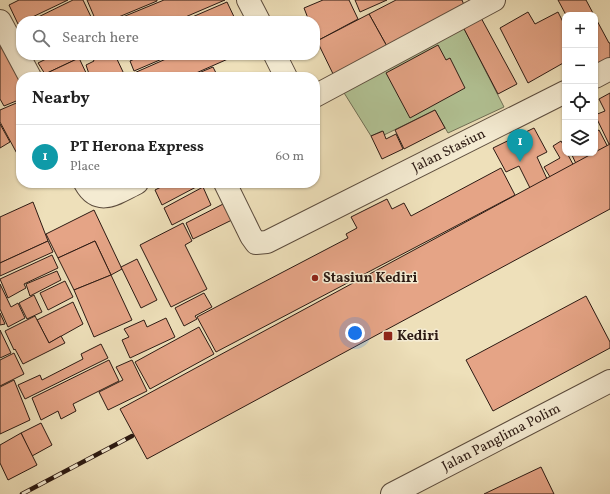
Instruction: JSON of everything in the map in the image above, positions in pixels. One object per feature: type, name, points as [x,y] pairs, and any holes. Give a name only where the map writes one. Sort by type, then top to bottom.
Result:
[{"type":"street","points":[[248,0],[256,16]]},
{"type":"street","points":[[320,93],[494,0]]},
{"type":"street","points":[[0,21],[16,51]]},
{"type":"street","points":[[21,60],[27,72]]},
{"type":"street","points":[[278,60],[284,72]]},
{"type":"street","points":[[598,75],[610,69]]},
{"type":"street","name":"Jalan Stasiun","points":[[228,188],[251,236],[256,243],[267,242],[562,94]]},
{"type":"street","points":[[88,188],[100,197],[107,197],[126,188]]},
{"type":"street","name":"Jalan Panglima Polim","points":[[392,494],[610,381]]},
{"type":"green space","points":[[457,15],[504,107],[448,133],[435,110],[384,135],[382,131],[371,136],[336,80]]},
{"type":"building","points":[[19,0],[68,0],[34,16],[16,16],[16,20],[9,5]]},
{"type":"building","points":[[73,0],[83,0],[91,16],[40,16]]},
{"type":"building","points":[[87,0],[157,0],[121,16],[94,16]]},
{"type":"building","points":[[164,0],[225,0],[188,16],[125,16]]},
{"type":"building","points":[[323,0],[349,0],[358,19],[320,39],[320,16],[307,16],[304,8]]},
{"type":"building","points":[[355,0],[387,0],[360,12]]},
{"type":"building","points":[[396,0],[462,0],[466,10],[389,50],[369,14]]},
{"type":"building","points":[[558,0],[586,0],[592,12],[564,12]]},
{"type":"building","points":[[227,2],[234,16],[195,16]]},
{"type":"building","points":[[528,12],[535,24],[558,12],[562,20],[562,64],[528,83],[500,28]]},
{"type":"building","points":[[369,14],[389,50],[336,80],[320,47],[320,39]]},
{"type":"building","points":[[480,16],[517,84],[498,94],[462,25]]},
{"type":"building","points":[[598,23],[610,43],[610,64],[598,70]]},
{"type":"building","points":[[0,39],[18,72],[16,72],[16,101],[4,106],[0,99]]},
{"type":"building","points":[[438,45],[446,60],[450,58],[465,88],[410,118],[386,73]]},
{"type":"building","points":[[44,60],[75,60],[49,72],[44,72],[38,63]]},
{"type":"building","points":[[75,60],[80,60],[86,72],[49,72]]},
{"type":"building","points":[[117,60],[123,72],[88,72],[86,65],[94,61]]},
{"type":"building","points":[[132,60],[160,60],[134,71],[130,61]]},
{"type":"building","points":[[164,60],[226,60],[198,72],[136,72]]},
{"type":"building","points":[[213,67],[216,72],[201,72]]},
{"type":"building","points":[[610,93],[610,144],[598,121],[598,114],[605,111],[599,99]]},
{"type":"building","points":[[16,103],[16,152],[0,122],[0,110]]},
{"type":"building","points":[[435,110],[445,128],[404,149],[395,130]]},
{"type":"building","points":[[0,124],[10,142],[0,148]]},
{"type":"building","points":[[534,128],[547,152],[537,157],[548,181],[531,190],[519,166],[506,172],[493,148]]},
{"type":"building","points":[[598,130],[610,151],[578,168],[572,156],[598,156]]},
{"type":"building","points":[[383,131],[386,139],[396,134],[403,149],[382,159],[371,136]]},
{"type":"building","points":[[561,141],[562,156],[569,156],[576,170],[553,182],[544,167],[560,158],[553,146]]},
{"type":"building","points":[[610,144],[610,209],[147,459],[120,409],[588,156],[598,156],[598,150]]},
{"type":"building","name":"Stasiun Kediri","points":[[501,168],[515,195],[216,352],[197,317],[348,238],[346,234],[357,228],[351,217],[387,199],[392,209],[404,203],[411,216]]},
{"type":"building","points":[[159,188],[194,188],[162,205],[155,190]]},
{"type":"building","points":[[201,188],[203,188],[211,205],[172,225],[164,208]]},
{"type":"building","points":[[229,201],[236,218],[193,239],[186,223]]},
{"type":"building","points":[[33,202],[48,241],[0,263],[0,217]]},
{"type":"building","points":[[94,210],[122,269],[111,275],[95,241],[58,258],[46,234]]},
{"type":"building","points":[[183,223],[192,241],[185,245],[207,289],[171,307],[140,245]]},
{"type":"building","points":[[48,241],[53,252],[0,276],[0,263]]},
{"type":"building","points":[[95,241],[111,275],[74,290],[58,258]]},
{"type":"building","points":[[52,255],[58,268],[24,284],[26,288],[8,298],[0,279]]},
{"type":"building","points":[[137,259],[157,300],[141,308],[121,267]]},
{"type":"building","points":[[57,271],[61,280],[30,296],[26,284]]},
{"type":"building","points":[[111,275],[132,320],[94,337],[74,290]]},
{"type":"building","points":[[65,281],[73,297],[48,310],[40,293]]},
{"type":"building","points":[[0,284],[11,307],[18,303],[25,318],[8,327],[0,309]]},
{"type":"building","points":[[204,293],[212,307],[195,316],[197,319],[184,326],[175,308]]},
{"type":"building","points":[[34,295],[42,312],[27,319],[19,303]]},
{"type":"building","points":[[586,296],[610,342],[610,348],[493,411],[466,360]]},
{"type":"building","points":[[73,302],[83,324],[49,343],[37,320]]},
{"type":"building","points":[[0,313],[5,324],[0,325]]},
{"type":"building","points":[[35,316],[49,343],[61,336],[65,343],[23,364],[5,331]]},
{"type":"building","points":[[166,318],[175,337],[130,358],[122,340],[129,337],[124,329],[144,320],[147,327]]},
{"type":"building","points":[[199,327],[214,354],[150,389],[135,362]]},
{"type":"building","points":[[0,330],[11,353],[0,358]]},
{"type":"building","points":[[101,344],[108,358],[25,399],[18,385],[40,375],[42,380],[83,359],[81,354]]},
{"type":"building","points":[[14,353],[24,374],[0,386],[0,360]]},
{"type":"building","points":[[109,360],[119,381],[73,404],[76,411],[61,419],[58,411],[41,420],[32,398]]},
{"type":"building","points":[[132,360],[147,391],[108,410],[99,392],[123,380],[116,367]]},
{"type":"building","points":[[14,380],[30,420],[0,434],[0,387]]},
{"type":"building","points":[[41,423],[52,445],[32,456],[21,433]]},
{"type":"building","points":[[21,433],[37,465],[8,480],[0,463],[0,445]]},
{"type":"building","points":[[541,467],[554,494],[484,494]]},
{"type":"railway","points":[[22,494],[132,436]]},
{"type":"place","name":"PT Herona Express","points":[[520,162]]},
{"type":"place","name":"Stasiun Kediri","points":[[315,278]]},
{"type":"place","name":"Kediri","points":[[388,336]]}]
